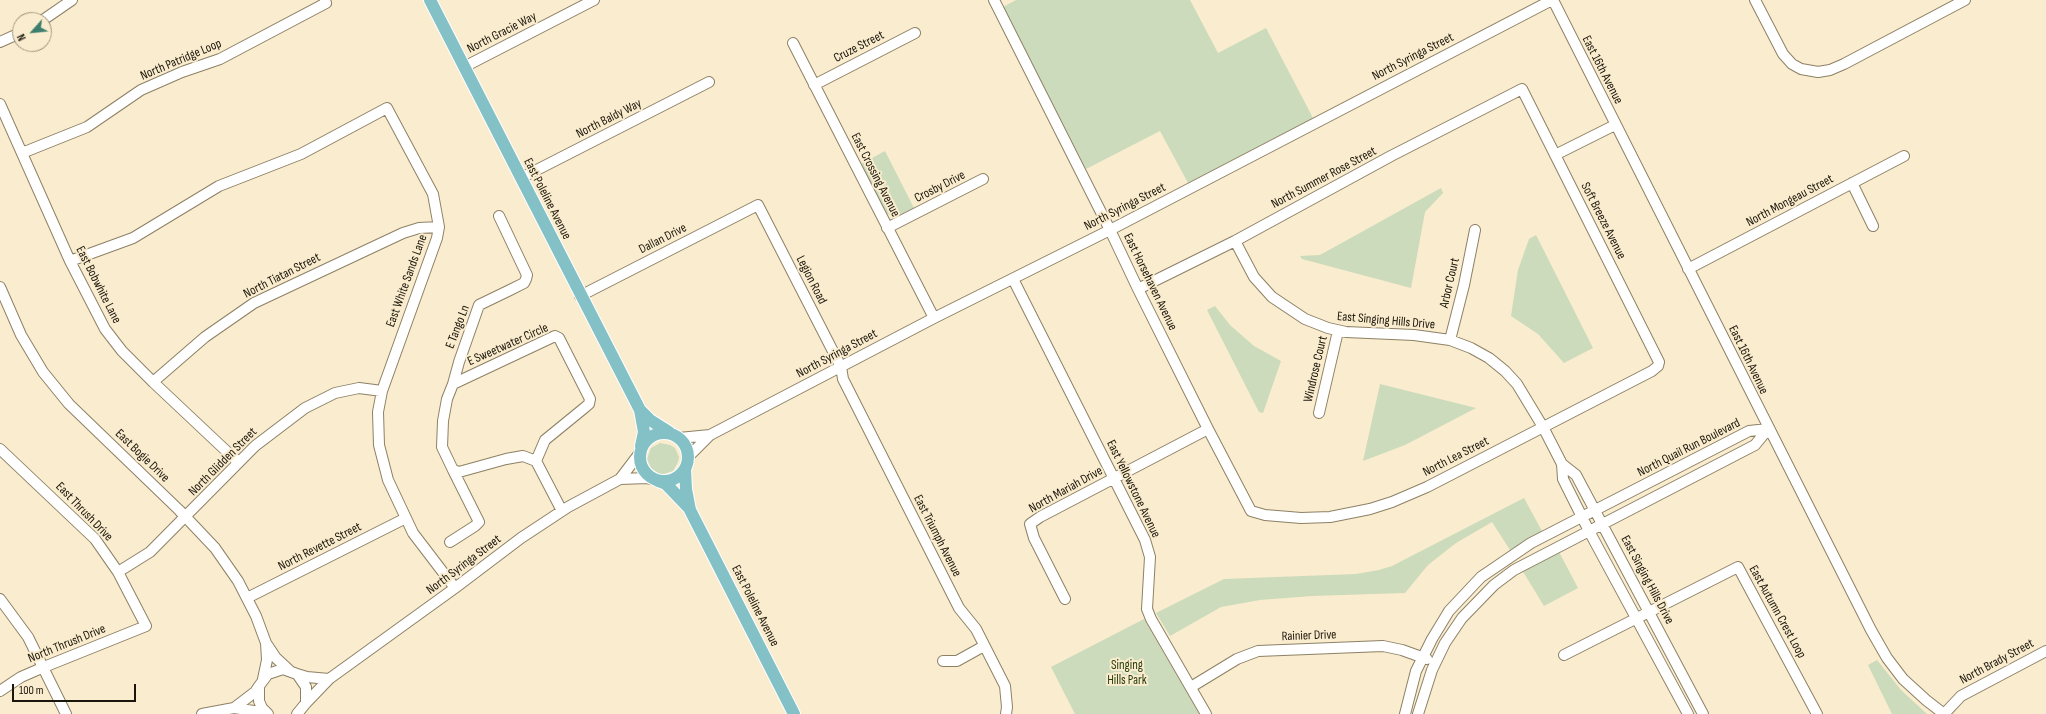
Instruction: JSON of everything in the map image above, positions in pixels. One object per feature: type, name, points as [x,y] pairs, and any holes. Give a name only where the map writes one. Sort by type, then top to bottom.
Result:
[{"type":"main road","name":"East Poleline Avenue","points":[[430,0],[580,296],[640,410],[644,432],[640,450]]},
{"type":"main road","name":"East Poleline Avenue","points":[[640,410],[661,429],[675,436]]},
{"type":"main road","points":[[666,432],[675,436],[686,446],[687,463],[677,478],[671,480],[658,480],[651,478],[642,468],[640,450],[653,434],[666,432]]},
{"type":"main road","name":"East Poleline Avenue","points":[[687,463],[686,489],[690,510]]},
{"type":"main road","name":"East Poleline Avenue","points":[[658,480],[666,484],[690,510],[794,714]]},
{"type":"street","points":[[52,14],[72,0]]},
{"type":"street","name":"North Patridge Loop","points":[[22,153],[87,127],[141,90],[176,74],[220,59],[326,3],[325,0]]},
{"type":"street","name":"North Gracie Way","points":[[464,67],[594,0]]},
{"type":"street","name":"East Horsehaven Avenue","points":[[994,0],[1251,512]]},
{"type":"street","name":"North Syringa Street","points":[[687,463],[710,435],[934,318],[1110,230],[1552,0]]},
{"type":"street","name":"East 16th Avenue","points":[[1552,0],[1853,597],[1887,658],[1915,691],[1944,714]]},
{"type":"street","points":[[1755,0],[1783,54],[1792,64],[1801,69],[1818,72],[1830,70],[1844,64],[1965,0]]},
{"type":"street","name":"Cruze Street","points":[[814,85],[915,33]]},
{"type":"street","points":[[0,42],[12,37]]},
{"type":"street","name":"East Crossing Avenue","points":[[793,43],[934,318]]},
{"type":"street","name":"North Baldy Way","points":[[521,178],[709,82]]},
{"type":"street","name":"Soft Breeze Avenue","points":[[1522,89],[1656,354],[1659,362],[1658,366]]},
{"type":"street","name":"North Summer Rose Street","points":[[1138,289],[1235,241],[1391,156],[1522,89]]},
{"type":"street","name":"East Bobwhite Lane","points":[[0,104],[70,261],[105,329],[122,351],[238,462]]},
{"type":"street","name":"East White Sands Lane","points":[[70,261],[133,238],[219,186],[290,159],[387,108],[433,194],[439,227],[437,238],[382,391],[378,412],[379,445],[388,480],[406,518],[427,552],[455,588]]},
{"type":"street","points":[[1555,155],[1615,125]]},
{"type":"street","name":"North Mongeau Street","points":[[1688,269],[1904,156]]},
{"type":"street","name":"Crosby Drive","points":[[887,228],[983,179]]},
{"type":"street","points":[[1852,183],[1873,226]]},
{"type":"street","name":"Dallan Drive","points":[[580,296],[758,205]]},
{"type":"street","name":"Legion Road","points":[[758,205],[840,367]]},
{"type":"street","name":"E Tango Ln","points":[[453,384],[479,305],[524,283],[526,279],[527,275],[499,216]]},
{"type":"street","name":"North Tiatan Street","points":[[153,382],[176,360],[216,329],[254,303],[277,290],[403,233],[419,228],[439,227]]},
{"type":"street","name":"Arbor Court","points":[[1450,340],[1475,230]]},
{"type":"street","name":"East Singing Hills Drive","points":[[1235,241],[1254,276],[1272,297],[1306,319],[1338,331],[1368,334],[1414,335],[1450,340],[1471,348],[1489,358],[1505,370],[1532,407],[1543,427],[1562,464],[1563,479],[1684,713]]},
{"type":"street","name":"East Yellowstone Avenue","points":[[1013,279],[1145,540],[1150,556],[1147,609],[1151,619],[1206,714]]},
{"type":"street","name":"East Bogie Drive","points":[[0,287],[21,335],[42,372],[69,404],[186,517],[215,548],[238,581],[247,598],[266,643],[276,658],[294,672]]},
{"type":"street","name":"Windrose Court","points":[[1319,413],[1338,331]]},
{"type":"street","name":"E Sweetwater Circle","points":[[453,384],[555,336],[560,338],[590,399],[589,404],[545,440],[536,461]]},
{"type":"street","name":"North Lea Street","points":[[1251,512],[1271,516],[1301,518],[1330,517],[1370,509],[1427,487],[1658,366]]},
{"type":"street","name":"East Triumph Avenue","points":[[840,367],[843,379],[959,608],[976,629],[1004,686],[1008,707],[1006,714]]},
{"type":"street","points":[[450,542],[479,522],[442,447],[443,420],[447,399],[453,384]]},
{"type":"street","name":"North Glidden Street","points":[[118,572],[150,552],[255,446],[305,408],[335,393],[358,388],[382,391]]},
{"type":"street","name":"North Mariah Drive","points":[[1065,599],[1034,538],[1030,524],[1040,517],[1113,478],[1208,429]]},
{"type":"street","name":"North Quail Run Boulevard","points":[[1405,714],[1411,688],[1422,657],[1449,611],[1481,577],[1531,543],[1749,431],[1768,429]]},
{"type":"street","name":"North Quail Run Boulevard","points":[[1418,714],[1435,662],[1462,618],[1477,600],[1494,585],[1514,570],[1755,445],[1768,429]]},
{"type":"street","name":"North Syringa Street","points":[[675,436],[710,435]]},
{"type":"street","name":"East Thrush Drive","points":[[0,449],[86,530],[103,550],[118,572],[146,626]]},
{"type":"street","name":"North Syringa Street","points":[[620,479],[640,450]]},
{"type":"street","points":[[453,470],[460,472],[506,459],[524,456],[536,461],[562,511]]},
{"type":"street","name":"East Singing Hills Drive","points":[[1562,464],[1576,475],[1703,714]]},
{"type":"street","name":"North Syringa Street","points":[[301,710],[329,679],[455,588],[521,538],[562,511],[620,479],[641,478],[658,480]]},
{"type":"street","name":"North Revette Street","points":[[247,598],[406,518]]},
{"type":"street","name":"East Autumn Crest Loop","points":[[1649,612],[1738,567],[1817,714]]},
{"type":"street","points":[[0,599],[28,637],[66,714]]},
{"type":"street","points":[[1564,655],[1649,612]]},
{"type":"street","name":"North Thrush Drive","points":[[0,691],[21,677],[146,626]]},
{"type":"street","name":"East Bogie Drive","points":[[261,682],[267,660],[266,643]]},
{"type":"street","points":[[942,661],[957,661],[984,646]]},
{"type":"street","name":"Rainier Drive","points":[[1191,687],[1237,659],[1258,651],[1383,646],[1402,650],[1435,662]]},
{"type":"street","name":"North Brady Street","points":[[1944,714],[1961,696],[2046,651]]},
{"type":"street","points":[[234,708],[255,692],[261,682],[275,670],[294,672],[307,678],[329,679]]},
{"type":"street","points":[[294,672],[306,687],[301,710]]},
{"type":"street","points":[[261,682],[259,701],[268,714]]},
{"type":"street","points":[[1684,713],[1698,704]]},
{"type":"street","points":[[202,714],[234,708],[268,714]]},
{"type":"green space","points":[[1016,0],[1190,0],[1218,53],[1266,28],[1313,118],[1188,183],[1160,131],[1086,169],[1003,7]]},
{"type":"green space","points":[[885,151],[914,208],[897,217],[893,217],[886,213],[861,164]]},
{"type":"green space","points":[[1441,188],[1443,193],[1425,212],[1411,288],[1302,259],[1300,256],[1320,255]]},
{"type":"green space","points":[[1536,235],[1593,348],[1564,363],[1538,334],[1511,316],[1518,270],[1529,239]]},
{"type":"green space","points":[[1215,306],[1230,325],[1254,346],[1281,361],[1263,413],[1259,412],[1207,310]]},
{"type":"green space","points":[[1380,384],[1476,408],[1405,445],[1363,461]]},
{"type":"green space","points":[[660,443],[670,445],[675,448],[679,457],[673,471],[664,474],[659,474],[651,468],[647,459],[651,448]]},
{"type":"green space","points":[[1524,498],[1543,533],[1510,550],[1492,522],[1456,543],[1428,565],[1405,593],[1312,596],[1260,600],[1221,607],[1170,636],[1156,613],[1224,579],[1356,574],[1392,566]]},
{"type":"green space","points":[[1558,550],[1578,588],[1544,606],[1522,570]]},
{"type":"green space","name":"Singing Hills Park","points":[[1144,619],[1199,714],[1075,714],[1051,667]]},
{"type":"green space","points":[[1877,660],[1901,690],[1927,714],[1892,714],[1868,665]]}]
